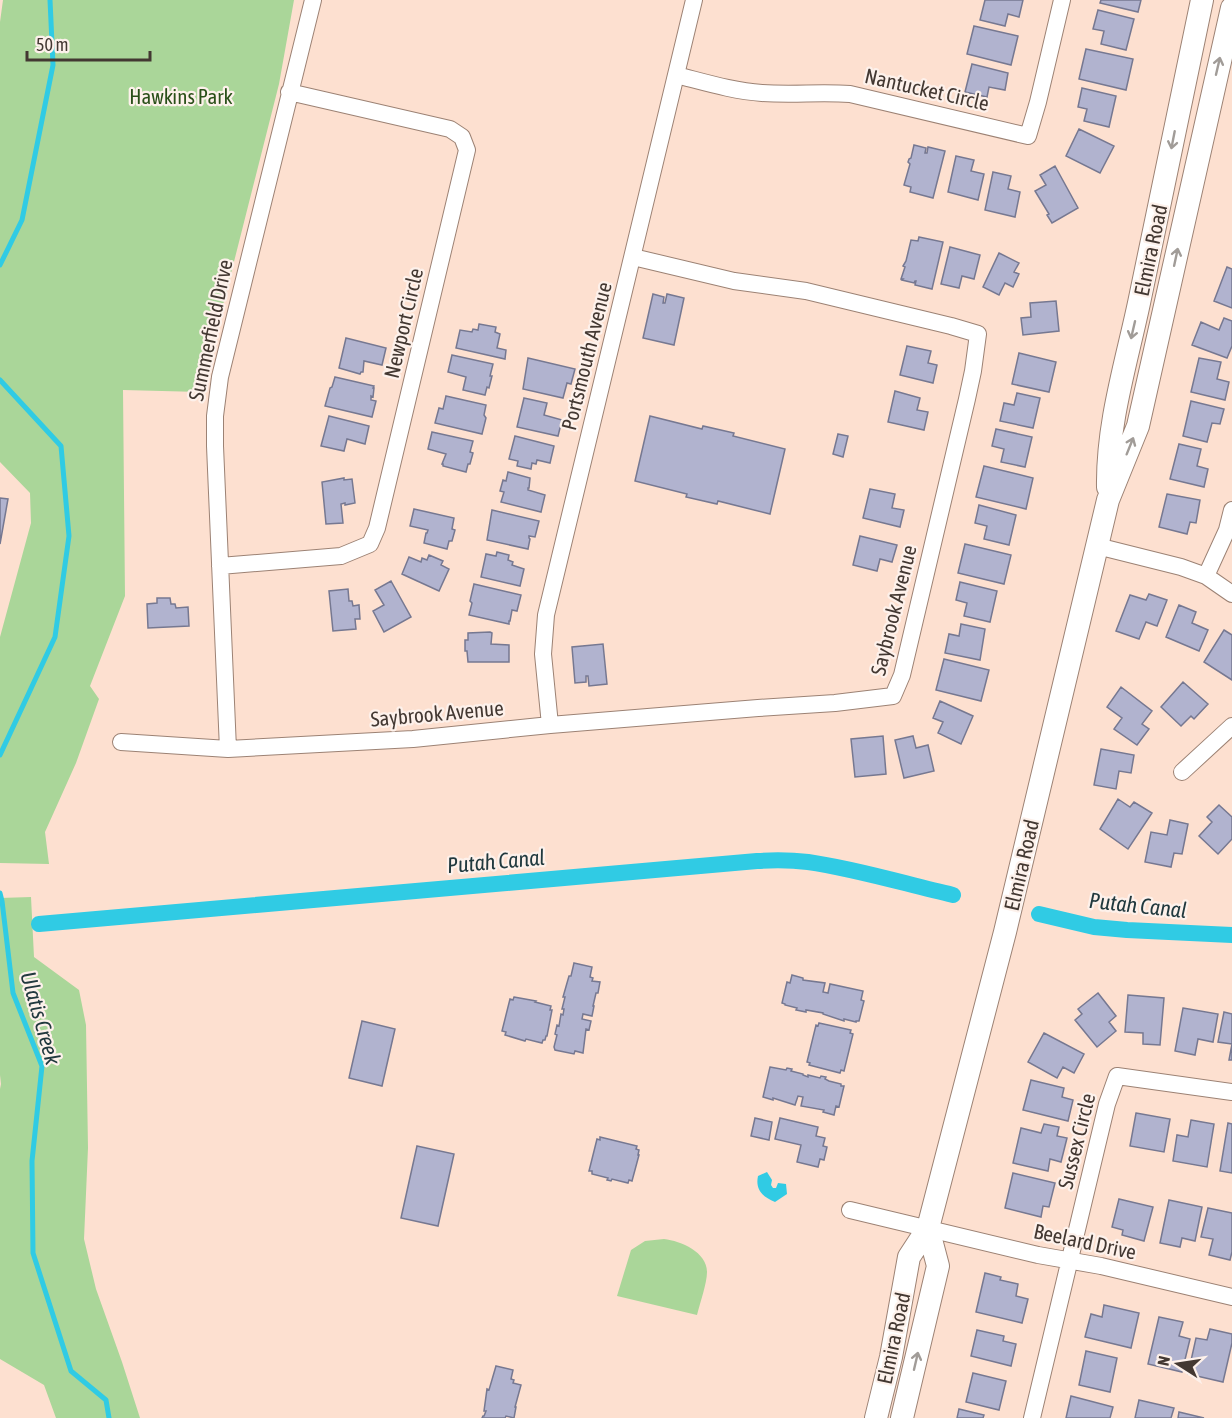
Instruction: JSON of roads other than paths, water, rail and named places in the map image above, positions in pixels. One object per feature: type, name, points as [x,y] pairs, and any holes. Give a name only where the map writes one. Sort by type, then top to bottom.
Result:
[{"type":"main road","name":"Elmira Road","points":[[1108,500],[1107,470],[1113,420],[1202,0]]},
{"type":"main road","name":"Elmira Road","points":[[876,1418],[891,1357],[909,1257],[928,1228],[1005,932],[1108,500],[1138,426],[1232,8]]},
{"type":"main road","name":"Elmira Road","points":[[902,1418],[938,1266],[928,1228]]},
{"type":"street","name":"Summerfield Drive","points":[[228,749],[214,446],[215,416],[220,377],[313,0]]},
{"type":"street","name":"Portsmouth Avenue","points":[[550,725],[543,654],[546,615],[694,0]]},
{"type":"street","name":"Nantucket Circle","points":[[676,75],[737,90],[761,93],[850,94],[1028,136],[1062,0]]},
{"type":"street","name":"Newport Circle","points":[[220,566],[341,556],[370,544],[377,528],[467,150],[462,137],[450,129],[290,92]]},
{"type":"street","name":"Saybrook Avenue","points":[[121,742],[228,749],[413,739],[893,696],[902,675],[973,371],[978,334],[806,291],[734,281],[633,256]]},
{"type":"street","points":[[1206,576],[1227,530],[1232,510]]},
{"type":"street","points":[[1097,546],[1181,567],[1206,576],[1232,594]]},
{"type":"street","points":[[1182,772],[1232,726]]},
{"type":"street","name":"Sussex Circle","points":[[1069,1260],[1107,1104],[1117,1076],[1232,1092]]},
{"type":"street","name":"Beelard Drive","points":[[850,1210],[1038,1255],[1232,1297]]},
{"type":"street","points":[[1032,1418],[1069,1260]]},
{"type":"water","points":[[767,1172],[772,1180],[773,1188],[776,1188],[778,1183],[786,1184],[787,1194],[775,1202],[767,1198],[759,1189],[758,1176]]},
{"type":"waterway","name":"Ulatis Creek","points":[[0,265],[22,220],[53,65],[50,0]]},
{"type":"waterway","name":"Ulatis Creek","points":[[0,380],[61,446],[69,536],[55,637],[0,755]]},
{"type":"waterway","name":"Putah Canal","points":[[39,924],[770,860],[802,861],[826,865],[953,895]]},
{"type":"waterway","name":"Ulatis Creek","points":[[0,893],[13,993],[42,1066],[32,1161],[33,1253],[71,1371],[106,1400],[109,1418]]},
{"type":"waterway","name":"Putah Canal","points":[[1039,914],[1094,927],[1232,935]]},
{"type":"park label","name":"Hawkins Park","points":[[181,96]]}]
